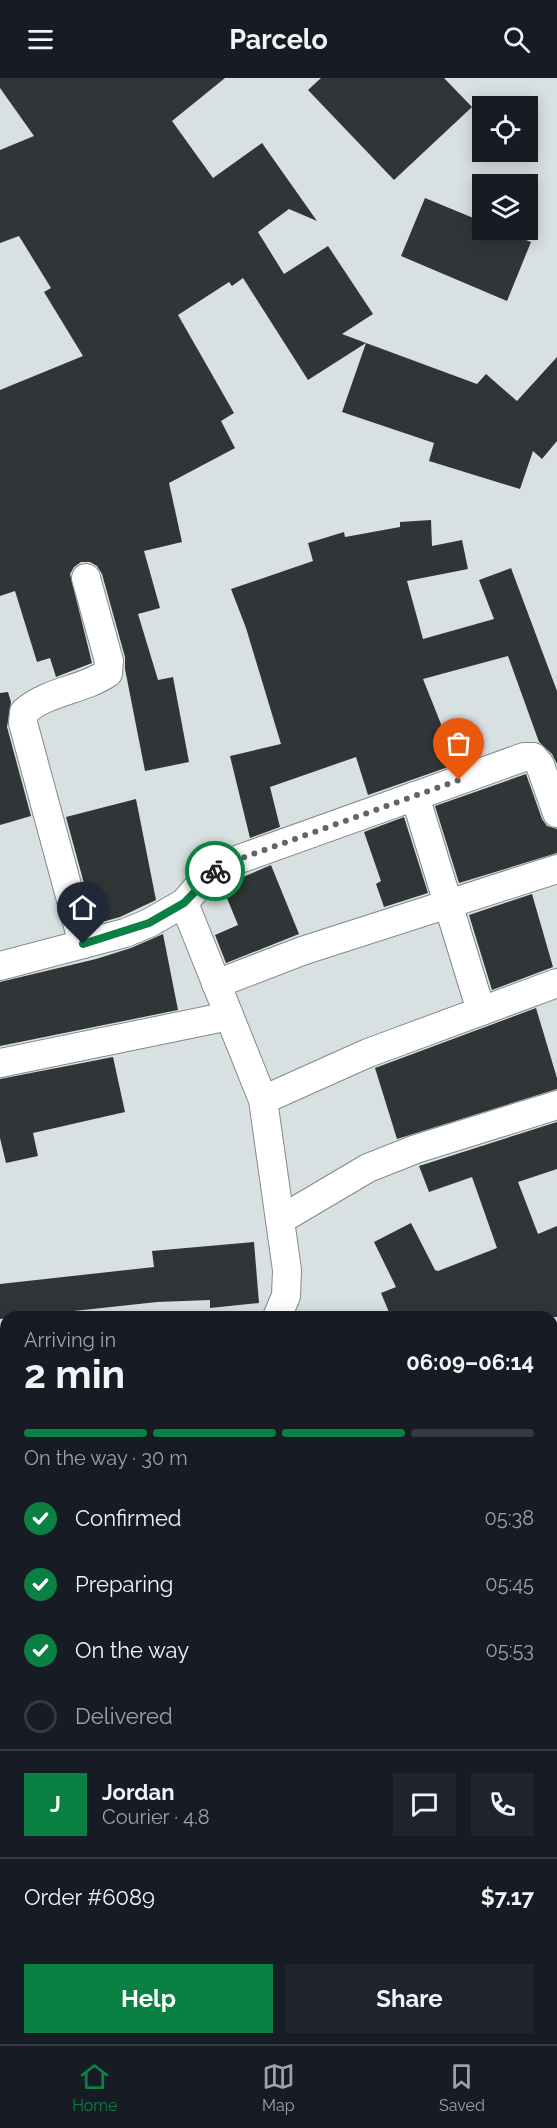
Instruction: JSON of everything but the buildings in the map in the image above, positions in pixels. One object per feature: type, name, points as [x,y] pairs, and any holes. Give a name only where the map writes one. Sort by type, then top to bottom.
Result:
[{"type":"street","points":[[83,944],[23,723],[24,712],[33,704],[97,681],[108,673],[110,661],[86,578]]},
{"type":"street","points":[[0,966],[83,944],[149,923],[184,903],[208,875],[231,862],[524,757],[533,757],[540,765],[557,813]]},
{"type":"street","points":[[415,796],[481,1011]]},
{"type":"street","points":[[216,984],[302,951],[557,869]]},
{"type":"street","points":[[184,903],[263,1100],[287,1270],[285,1311]]},
{"type":"street","points":[[263,1100],[338,1066],[557,983]]},
{"type":"street","points":[[0,1063],[229,1016]]},
{"type":"street","points":[[280,1220],[368,1168],[416,1149],[557,1105]]},
{"type":"way so far","points":[[215,871],[231,862],[459,780]]},
{"type":"route","points":[[83,944],[125,933],[149,923],[184,903],[208,875],[215,871]]}]
